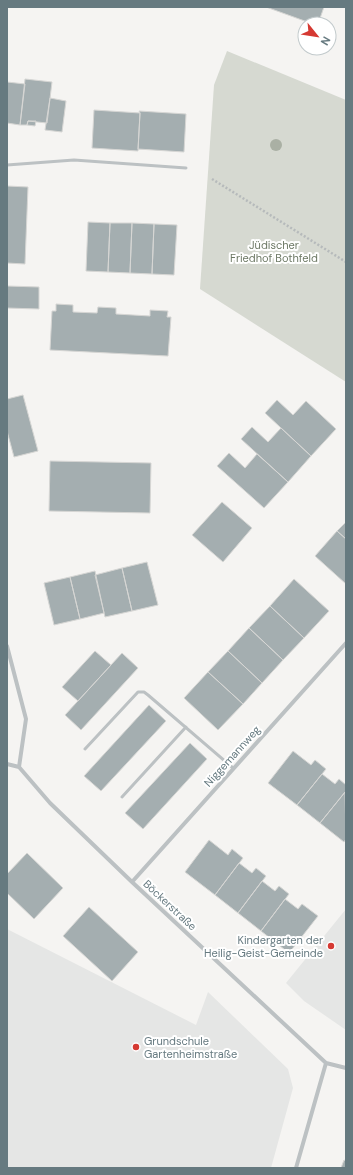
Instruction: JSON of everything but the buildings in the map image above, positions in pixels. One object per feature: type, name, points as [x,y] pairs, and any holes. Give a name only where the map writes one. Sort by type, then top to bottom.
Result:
[{"type":"street","name":"Niggemannweg","points":[[132,882],[346,643]]},
{"type":"street","points":[[7,646],[26,719],[20,767],[7,764]]},
{"type":"street","name":"Böckerstraße","points":[[20,767],[50,803],[132,882],[326,1063],[346,1068]]},
{"type":"street","points":[[296,1168],[326,1063]]},
{"type":"lane","points":[[7,165],[74,160],[186,168]]},
{"type":"lane","points":[[85,749],[138,692],[144,692],[233,768]]},
{"type":"lane","points":[[122,797],[186,727]]},
{"type":"path","points":[[212,179],[346,262]]},
{"type":"shaded area","name":"Kindergarten der Heilig-Geist-Gemeinde","points":[[346,909],[346,1030],[304,1001],[286,983]]},
{"type":"shaded area","name":"Grundschule Gartenheimstraße","points":[[7,929],[196,1025],[208,992],[288,1069],[293,1088],[271,1168],[7,1168]]},
{"type":"green space","name":"Jüdischer Friedhof Bothfeld","points":[[227,51],[346,100],[346,382],[200,289],[214,85]]},
{"type":"place","name":"Kindergarten der Heilig-Geist-Gemeinde","points":[[331,946]]},
{"type":"place","name":"Grundschule Gartenheimstraße","points":[[136,1047]]}]
